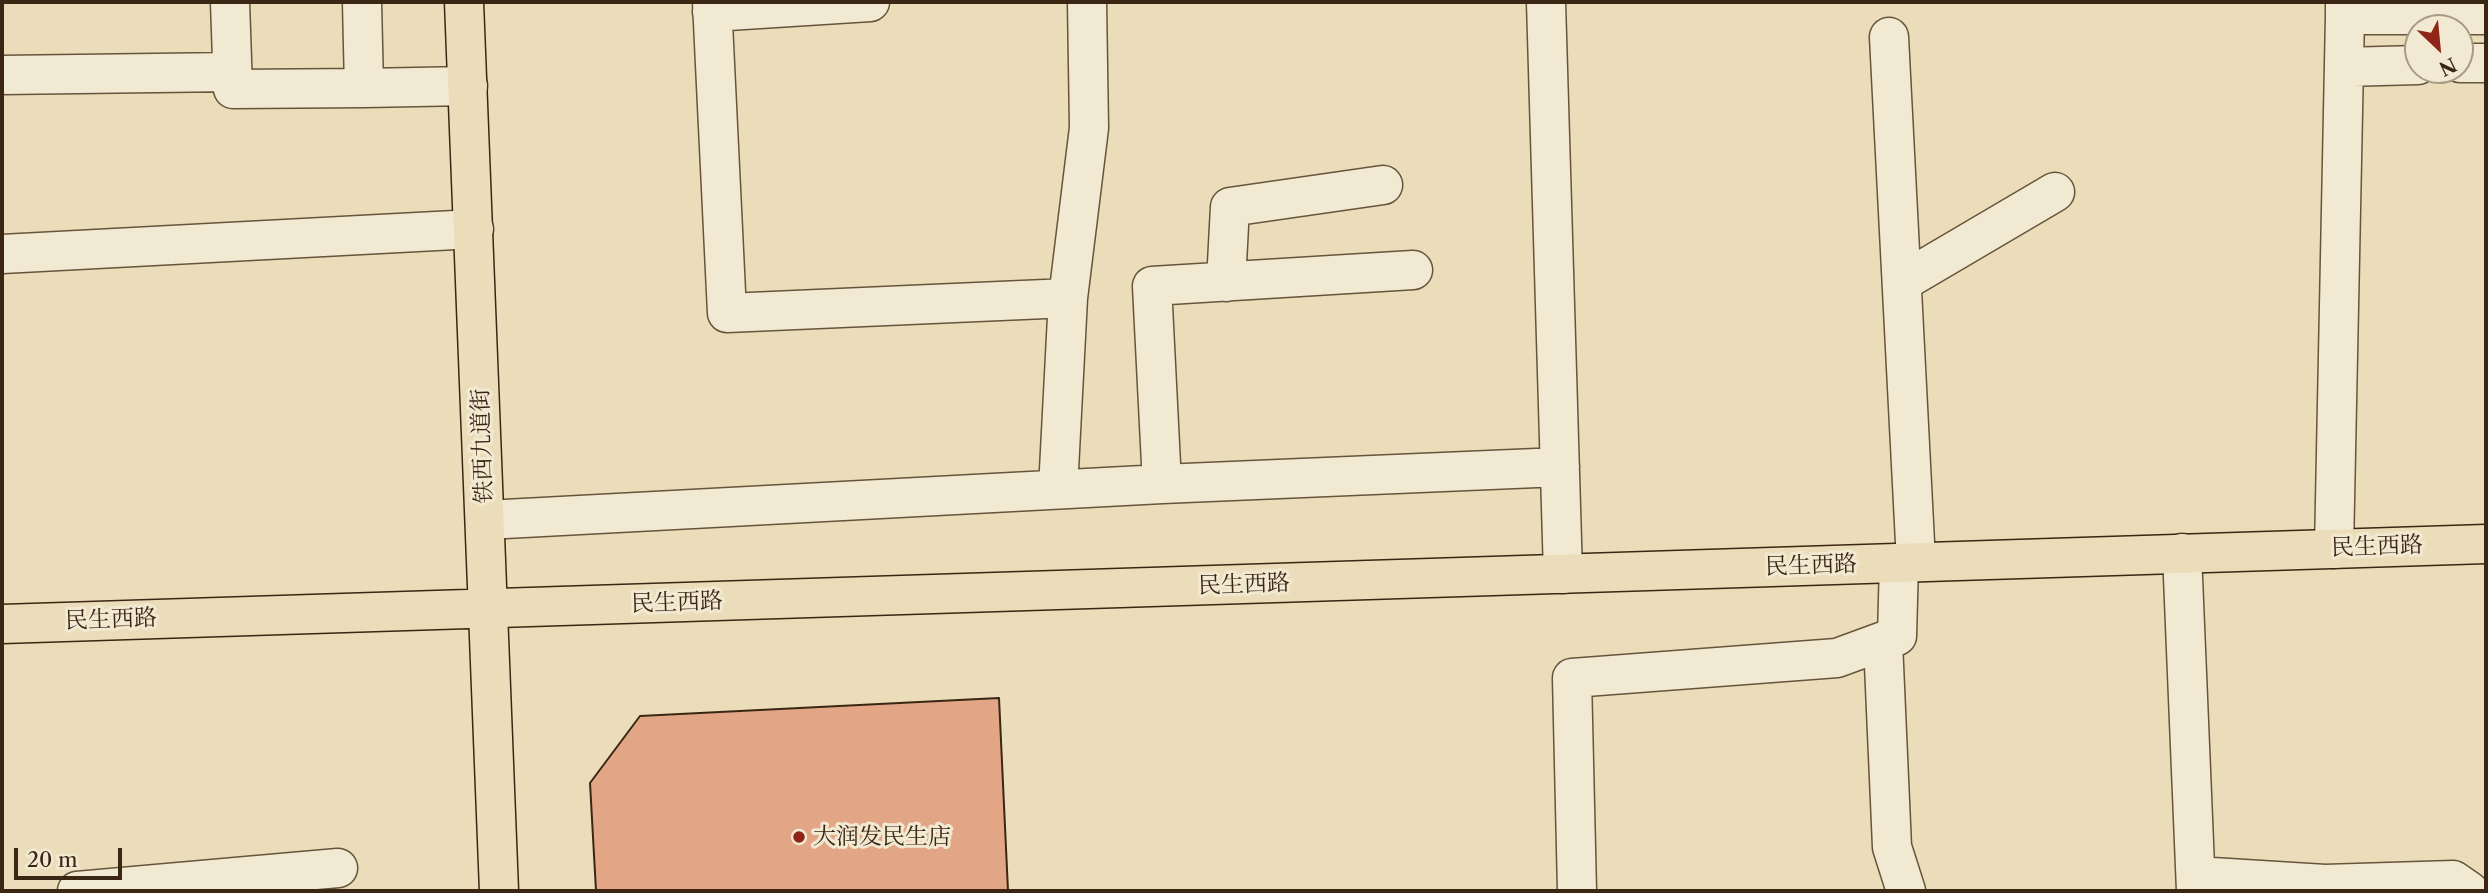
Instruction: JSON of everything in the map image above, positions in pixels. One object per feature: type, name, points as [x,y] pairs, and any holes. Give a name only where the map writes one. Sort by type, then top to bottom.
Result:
[{"type":"main road","name":"铁西九道街","points":[[464,2],[499,891]]},
{"type":"main road","name":"民生西路","points":[[2,624],[2486,544]]},
{"type":"street","points":[[230,2],[233,89],[468,86]]},
{"type":"street","points":[[362,2],[364,88]]},
{"type":"street","points":[[870,2],[712,7],[727,313],[1068,298]]},
{"type":"street","points":[[1058,489],[1068,298],[1089,128],[1087,2]]},
{"type":"street","points":[[1546,2],[1563,574]]},
{"type":"street","points":[[2334,549],[2345,9],[2486,15]]},
{"type":"street","points":[[1577,891],[1572,678],[1837,658],[1897,636],[1908,563],[1902,282],[1889,37]]},
{"type":"street","points":[[2344,67],[2404,65]]},
{"type":"street","points":[[2,75],[233,72]]},
{"type":"street","points":[[1226,282],[1230,207],[1383,185]]},
{"type":"street","points":[[1902,282],[2055,192]]},
{"type":"street","points":[[2,254],[474,229]]},
{"type":"street","points":[[1162,484],[1152,286],[1413,270]]},
{"type":"street","points":[[486,520],[1058,489],[1560,467]]},
{"type":"street","points":[[2182,554],[2196,884],[2453,880],[2469,891]]},
{"type":"street","points":[[1883,642],[1892,847],[1906,891]]},
{"type":"street","points":[[77,891],[338,868]]},
{"type":"building","name":"大润发民生店","points":[[999,698],[1008,891],[596,891],[590,783],[640,716]]},
{"type":"place","name":"大润发民生店","points":[[799,837]]}]
